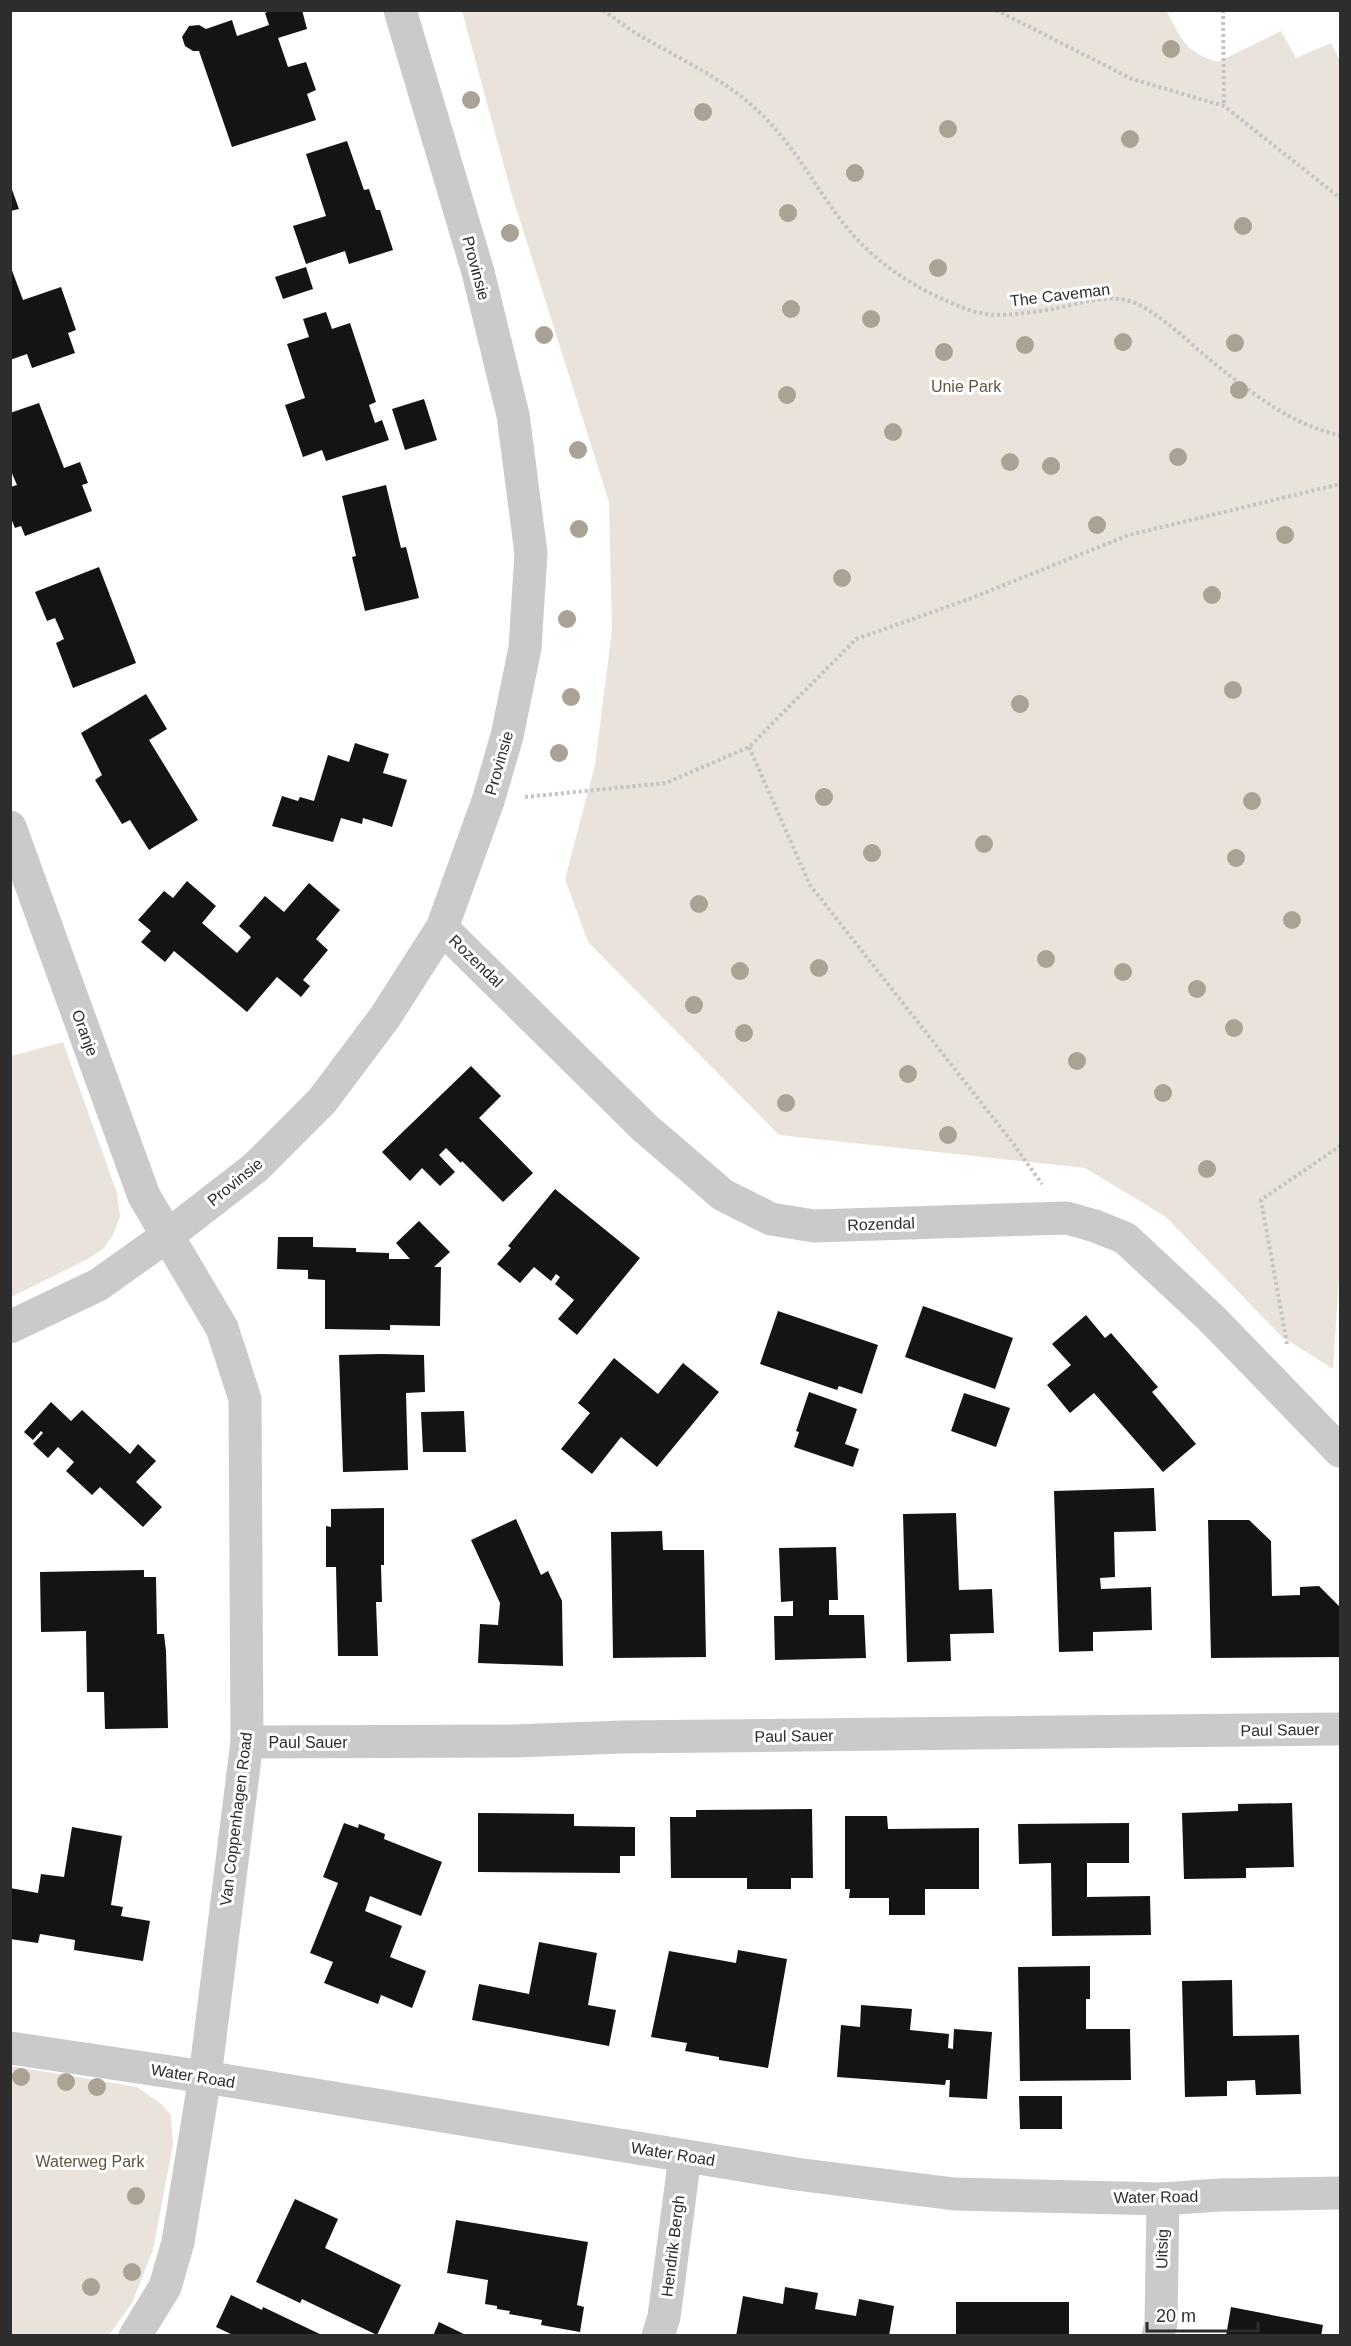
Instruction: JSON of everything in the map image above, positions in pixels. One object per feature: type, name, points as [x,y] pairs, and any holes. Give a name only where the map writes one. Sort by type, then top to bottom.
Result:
[{"type":"street","name":"Provinsie","points":[[10,1327],[98,1285],[167,1236],[256,1167],[322,1101],[385,1017],[442,928],[488,801],[507,736],[525,648],[531,552],[513,415],[478,272],[400,10]]},
{"type":"street","name":"Oranje","points":[[10,827],[144,1196],[167,1236]]},
{"type":"street","name":"Rozendal","points":[[442,928],[645,1128],[723,1195],[771,1219],[814,1226],[1068,1218],[1125,1238],[1212,1319],[1341,1451]]},
{"type":"street","name":"Van Coppenhagen Road","points":[[135,2336],[165,2287],[178,2242],[205,2078],[247,1742],[245,1399],[222,1328],[167,1236]]},
{"type":"street","name":"Paul Sauer","points":[[247,1742],[514,1741],[622,1737],[1341,1729]]},
{"type":"street","name":"Water Road","points":[[10,2048],[796,2174],[954,2194],[1163,2199],[1220,2195],[1341,2193]]},
{"type":"street","name":"Hendrik Bergh","points":[[658,2336],[664,2317],[685,2156]]},
{"type":"street","name":"Uitsig","points":[[1158,2336],[1161,2323],[1163,2199]]},
{"type":"path","name":"The Caveman","points":[[603,10],[639,36],[726,87],[759,112],[806,167],[855,236],[876,258],[924,290],[973,312],[994,315],[1053,309],[1092,300],[1118,299],[1139,304],[1170,324],[1208,358],[1260,397],[1305,424],[1341,435]]},
{"type":"path","points":[[996,10],[1132,79],[1224,106],[1341,198]]},
{"type":"path","points":[[1223,10],[1224,106]]},
{"type":"path","points":[[488,801],[666,783],[748,747],[856,639],[969,599],[1129,535],[1341,484]]},
{"type":"path","points":[[748,747],[810,885],[1009,1138],[1068,1218]]},
{"type":"path","points":[[1288,1348],[1261,1200],[1341,1146]]},
{"type":"green space","name":"Unie Park","points":[[1166,10],[1181,37],[1191,49],[1218,62],[1281,31],[1296,58],[1331,43],[1340,61],[1340,1261],[1333,1369],[1281,1336],[1166,1217],[1085,1168],[779,1135],[588,942],[565,879],[595,765],[612,630],[609,502],[511,192],[462,11]]},
{"type":"green space","points":[[63,1042],[117,1193],[120,1216],[113,1235],[104,1248],[88,1259],[11,1297],[11,1056]]},
{"type":"green space","name":"Waterweg Park","points":[[11,2066],[137,2087],[160,2103],[171,2115],[173,2145],[153,2250],[132,2303],[109,2335],[11,2335]]},
{"type":"building","points":[[272,10],[302,10],[307,29],[278,38],[288,67],[306,62],[316,90],[307,94],[316,120],[232,147],[199,51],[193,51],[185,46],[182,37],[189,26],[199,25],[206,29],[232,20],[237,36],[269,25],[265,13]]},
{"type":"building","points":[[347,141],[364,190],[369,189],[376,210],[380,210],[393,250],[349,264],[345,251],[306,264],[293,226],[326,216],[306,154]]},
{"type":"building","points":[[10,184],[19,209],[10,211]]},
{"type":"building","points":[[10,265],[23,300],[61,287],[76,330],[68,333],[75,353],[32,368],[27,354],[10,360]]},
{"type":"building","points":[[306,267],[313,289],[283,299],[275,277]]},
{"type":"building","points":[[326,312],[332,329],[350,323],[376,402],[369,405],[375,423],[382,420],[389,440],[326,461],[322,450],[303,457],[285,405],[305,398],[287,344],[309,337],[303,319]]},
{"type":"building","points":[[424,399],[437,440],[405,450],[392,409]]},
{"type":"building","points":[[39,403],[64,468],[80,462],[88,483],[82,485],[92,511],[25,536],[21,526],[15,528],[10,516],[10,487],[17,485],[10,469],[10,413]]},
{"type":"building","points":[[386,485],[401,548],[406,547],[419,598],[365,611],[352,557],[356,556],[342,496]]},
{"type":"building","points":[[99,567],[136,663],[73,688],[56,643],[64,639],[55,618],[47,621],[35,592]]},
{"type":"building","points":[[146,694],[167,729],[149,740],[198,820],[149,850],[130,820],[122,824],[95,780],[102,775],[81,733]]},
{"type":"building","points":[[355,743],[389,754],[383,773],[407,780],[392,827],[363,818],[362,824],[341,818],[333,842],[272,826],[282,796],[298,801],[300,797],[314,801],[328,755],[349,762]]},
{"type":"building","points":[[187,881],[216,906],[202,923],[237,953],[251,937],[239,926],[265,896],[284,912],[309,883],[340,910],[316,939],[328,950],[303,980],[310,986],[301,997],[277,977],[247,1012],[174,951],[165,962],[141,942],[151,931],[138,920],[164,891],[173,898]]},
{"type":"building","points":[[471,1066],[501,1096],[479,1118],[533,1173],[503,1202],[446,1148],[439,1155],[455,1172],[440,1186],[422,1168],[410,1181],[382,1152]]},
{"type":"building","points":[[555,1189],[640,1258],[577,1335],[558,1319],[574,1300],[555,1284],[560,1277],[556,1274],[551,1281],[534,1267],[520,1283],[497,1264],[511,1248],[508,1246]]},
{"type":"building","points":[[419,1221],[450,1252],[434,1267],[441,1267],[440,1326],[390,1325],[390,1330],[325,1329],[325,1280],[308,1279],[308,1270],[277,1269],[278,1237],[313,1237],[313,1247],[356,1248],[356,1252],[389,1253],[389,1259],[410,1259],[396,1243]]},
{"type":"building","points":[[923,1306],[1013,1338],[995,1389],[905,1357]]},
{"type":"building","points":[[778,1311],[878,1345],[862,1394],[839,1386],[837,1390],[760,1364]]},
{"type":"building","points":[[1086,1315],[1105,1338],[1111,1333],[1158,1387],[1152,1392],[1196,1444],[1163,1472],[1094,1393],[1070,1413],[1047,1385],[1071,1365],[1052,1344]]},
{"type":"building","points":[[339,1355],[424,1355],[425,1392],[406,1393],[408,1470],[343,1472]]},
{"type":"building","points":[[614,1358],[658,1394],[683,1363],[719,1392],[657,1467],[621,1437],[592,1474],[561,1449],[590,1413],[578,1403]]},
{"type":"building","points":[[809,1392],[857,1409],[845,1444],[859,1449],[853,1467],[794,1447],[799,1432],[796,1431]]},
{"type":"building","points":[[964,1393],[1010,1408],[996,1447],[951,1431]]},
{"type":"building","points":[[51,1402],[71,1421],[82,1410],[130,1454],[138,1444],[156,1461],[136,1482],[162,1507],[143,1527],[100,1487],[92,1495],[66,1471],[74,1462],[58,1447],[48,1458],[33,1444],[43,1433],[41,1431],[33,1440],[24,1432]]},
{"type":"building","points":[[464,1411],[466,1452],[423,1452],[421,1412]]},
{"type":"building","points":[[1154,1488],[1156,1531],[1114,1532],[1115,1577],[1100,1578],[1101,1589],[1151,1587],[1152,1630],[1093,1632],[1093,1651],[1059,1652],[1054,1491]]},
{"type":"building","points":[[384,1508],[382,1602],[376,1602],[378,1656],[338,1656],[336,1567],[326,1567],[326,1526],[331,1527],[331,1509]]},
{"type":"building","points":[[956,1513],[959,1590],[992,1589],[994,1633],[950,1634],[951,1661],[907,1662],[903,1514]]},
{"type":"building","points":[[516,1519],[541,1575],[548,1571],[562,1601],[563,1666],[478,1663],[480,1624],[498,1625],[500,1603],[471,1540]]},
{"type":"building","points":[[1208,1520],[1249,1520],[1271,1541],[1272,1596],[1300,1595],[1300,1587],[1319,1586],[1340,1607],[1340,1657],[1211,1658]]},
{"type":"building","points":[[662,1531],[663,1550],[704,1550],[706,1657],[613,1658],[611,1532]]},
{"type":"building","points":[[836,1547],[838,1600],[829,1600],[829,1615],[864,1615],[866,1658],[775,1660],[774,1616],[793,1616],[793,1601],[781,1602],[779,1548]]},
{"type":"building","points":[[144,1570],[144,1577],[156,1577],[157,1634],[164,1634],[166,1651],[168,1728],[105,1729],[104,1692],[87,1692],[86,1631],[41,1632],[40,1572]]},
{"type":"building","points":[[1292,1803],[1294,1867],[1246,1868],[1246,1878],[1184,1879],[1182,1813],[1238,1811],[1238,1804]]},
{"type":"building","points":[[812,1809],[813,1878],[791,1878],[791,1889],[747,1889],[747,1878],[671,1878],[670,1817],[696,1817],[696,1810]]},
{"type":"building","points":[[478,1813],[574,1814],[574,1826],[635,1827],[635,1856],[620,1856],[620,1873],[478,1872]]},
{"type":"building","points":[[845,1816],[887,1816],[888,1829],[979,1828],[979,1889],[925,1889],[925,1915],[889,1915],[889,1898],[849,1898],[850,1889],[845,1889]]},
{"type":"building","points":[[344,1823],[358,1828],[359,1824],[385,1834],[384,1839],[442,1862],[421,1916],[370,1896],[365,1911],[402,1926],[390,1957],[426,1971],[412,2008],[381,1995],[378,2004],[324,1983],[333,1962],[310,1953],[338,1883],[323,1877]]},
{"type":"building","points":[[1129,1823],[1129,1863],[1087,1863],[1087,1897],[1150,1896],[1151,1935],[1052,1936],[1051,1863],[1019,1864],[1018,1824]]},
{"type":"building","points":[[72,1827],[122,1836],[111,1905],[123,1907],[121,1916],[150,1921],[143,1961],[74,1950],[75,1940],[40,1934],[38,1943],[10,1939],[10,1888],[38,1893],[41,1874],[64,1877]]},
{"type":"building","points":[[539,1942],[597,1953],[588,2005],[616,2010],[609,2046],[472,2020],[479,1984],[529,1994]]},
{"type":"building","points":[[738,1950],[787,1959],[768,2068],[719,2060],[719,2057],[685,2051],[687,2043],[651,2037],[669,1951],[736,1963]]},
{"type":"building","points":[[1090,1966],[1090,1999],[1086,1999],[1086,2029],[1130,2029],[1131,2080],[1020,2081],[1018,1967]]},
{"type":"building","points":[[1232,1980],[1233,2036],[1299,2035],[1301,2094],[1256,2095],[1255,2080],[1227,2081],[1227,2096],[1185,2097],[1182,1981]]},
{"type":"building","points":[[861,2005],[912,2009],[910,2030],[949,2034],[948,2048],[953,2049],[954,2029],[992,2032],[987,2099],[949,2097],[950,2080],[946,2080],[945,2085],[837,2077],[841,2025],[860,2027]]},
{"type":"building","points":[[1019,2096],[1062,2096],[1062,2129],[1020,2129]]},
{"type":"building","points":[[295,2199],[338,2219],[325,2248],[401,2285],[377,2335],[302,2299],[300,2303],[256,2282]]},
{"type":"building","points":[[456,2220],[588,2242],[577,2305],[584,2307],[580,2332],[541,2325],[542,2320],[509,2314],[510,2311],[485,2304],[488,2280],[447,2273]]},
{"type":"building","points":[[785,2287],[818,2293],[815,2309],[856,2316],[859,2299],[894,2306],[889,2336],[736,2336],[743,2296],[783,2304]]},
{"type":"building","points":[[231,2295],[262,2310],[263,2307],[324,2336],[235,2336],[216,2327]]},
{"type":"building","points":[[956,2302],[1069,2302],[1069,2336],[956,2336]]},
{"type":"building","points":[[1231,2307],[1323,2325],[1321,2336],[1226,2336]]},
{"type":"building","points":[[439,2322],[468,2336],[433,2336]]}]
